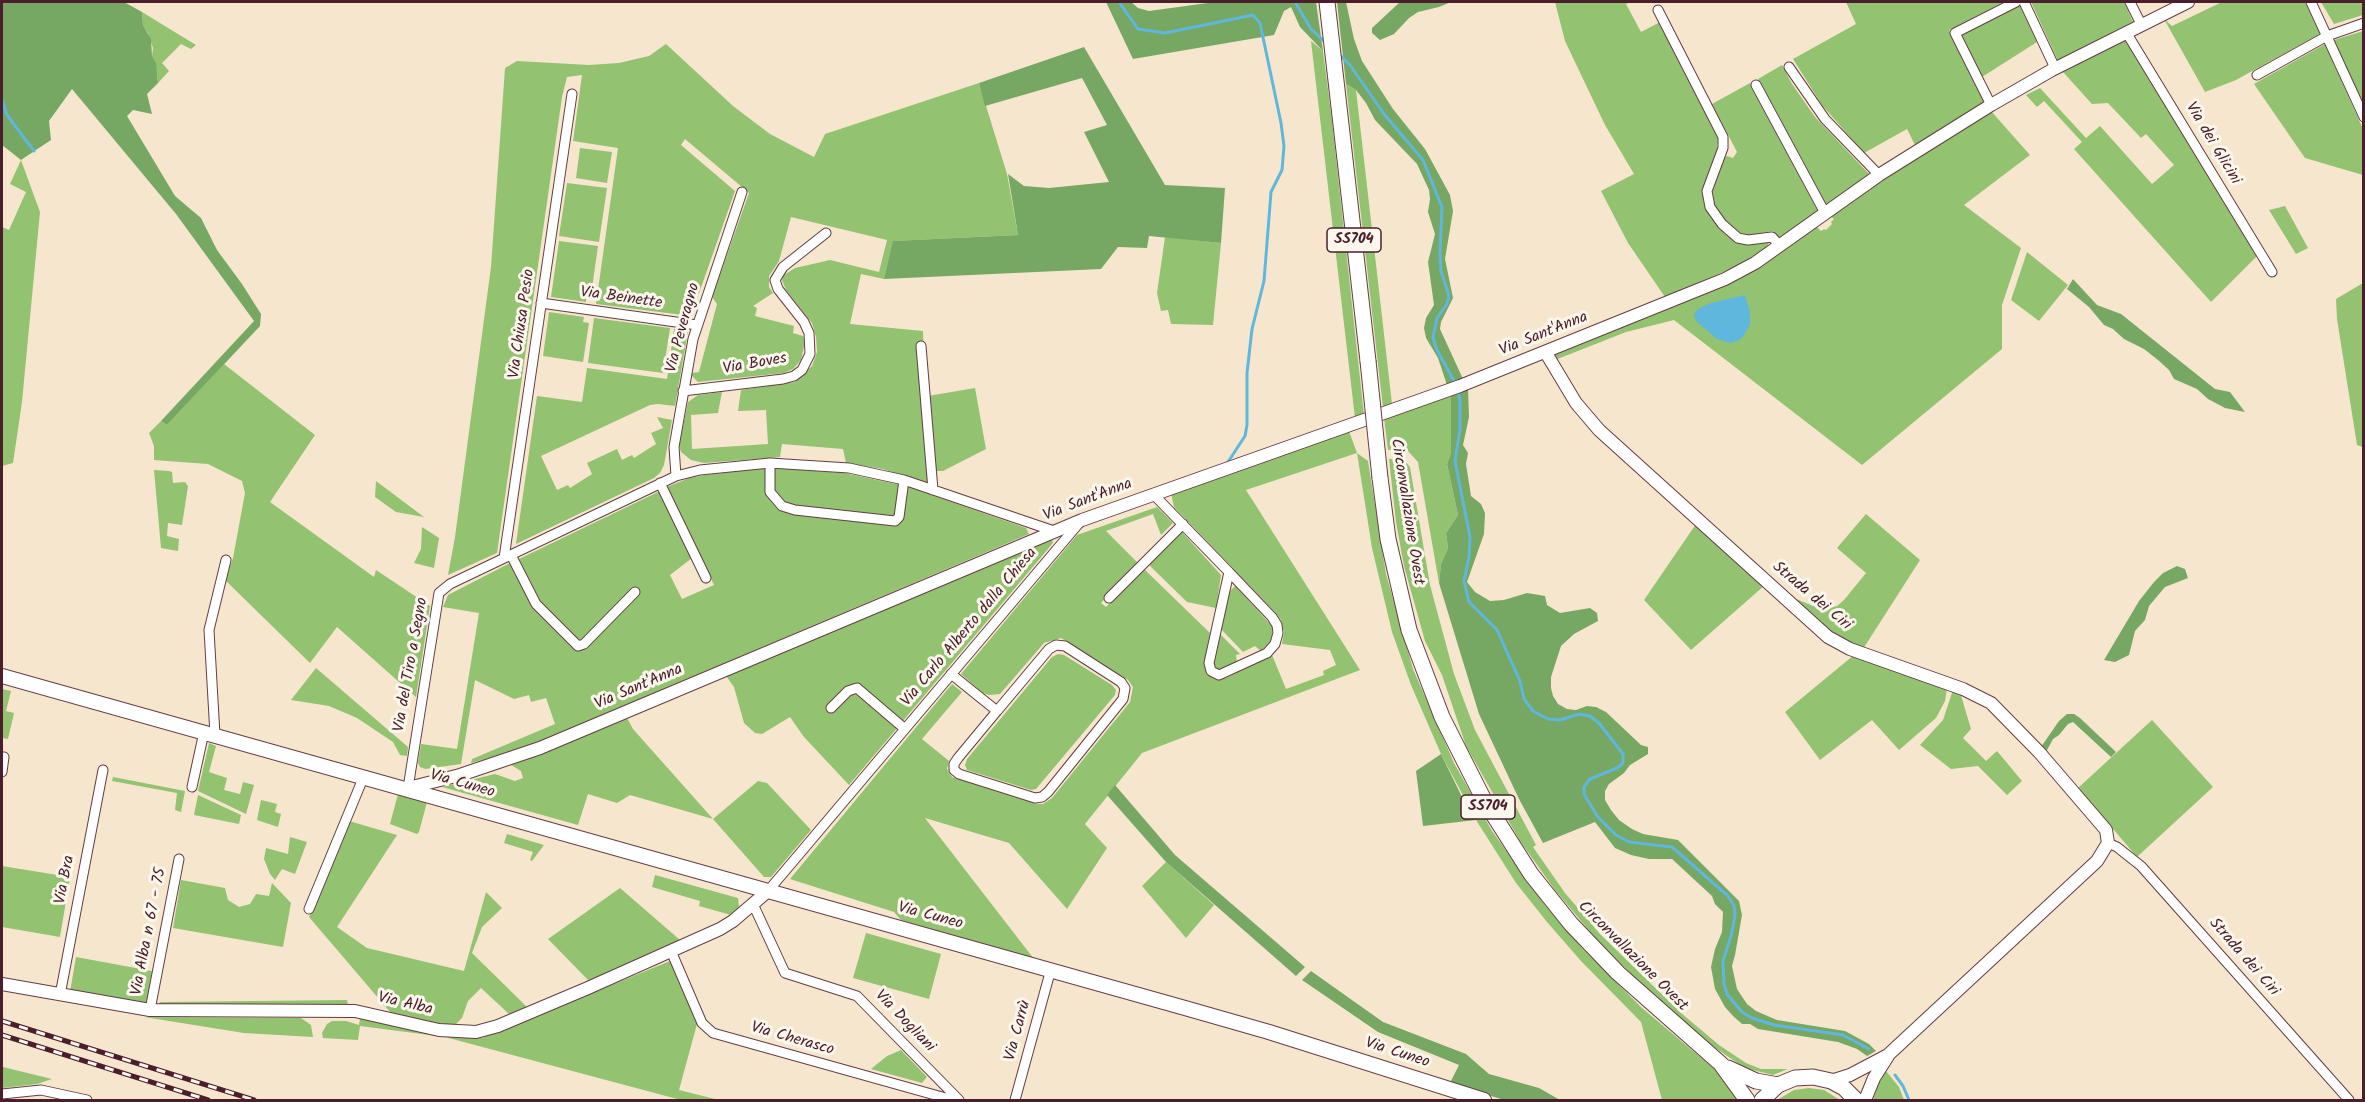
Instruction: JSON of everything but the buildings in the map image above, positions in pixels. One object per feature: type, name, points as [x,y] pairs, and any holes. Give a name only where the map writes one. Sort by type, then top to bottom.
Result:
[{"type":"main road","name":"Circonvallazione Ovest","points":[[1327,2],[1380,478],[1389,538],[1409,630],[1442,717],[1484,800],[1531,874],[1570,924],[1618,973],[1721,1064]]},
{"type":"main road","name":"Via Cuneo","points":[[2,676],[1052,969],[1269,1032],[1484,1101]]},
{"type":"main road","name":"SS704","points":[[1721,1064],[1756,1081],[1778,1085],[1795,1078],[1813,1077],[1831,1081]]},
{"type":"main road","name":"SS704","points":[[1721,1064],[1747,1101]]},
{"type":"main road","points":[[1831,1081],[1844,1088],[1856,1101]]},
{"type":"main road","points":[[1762,1101],[1778,1085]]},
{"type":"street","points":[[1991,105],[1955,33],[2016,2]]},
{"type":"street","points":[[2024,2],[2055,69]]},
{"type":"street","points":[[2130,2],[2141,24]]},
{"type":"street","name":"Via Sant'Anna","points":[[408,788],[466,774],[540,748],[1054,531],[1457,387],[1725,279],[1755,263],[1879,175],[1991,105],[2141,24],[2188,2]]},
{"type":"street","points":[[2311,2],[2364,117]]},
{"type":"street","points":[[1659,10],[1723,137],[1723,148],[1707,191],[1710,207],[1728,230],[1738,238],[1748,240],[1772,237],[1780,246]]},
{"type":"street","points":[[2257,75],[2327,36],[2364,23]]},
{"type":"street","name":"Via dei Glicini","points":[[2126,32],[2272,272]]},
{"type":"street","points":[[1789,67],[1826,119],[1879,175]]},
{"type":"street","points":[[1756,85],[1825,213]]},
{"type":"street","name":"Via Chiusa Pesio","points":[[508,556],[541,303],[572,94]]},
{"type":"street","name":"Via Peveragno","points":[[676,476],[674,447],[697,325],[742,192]]},
{"type":"street","name":"Via Boves","points":[[683,391],[789,378],[806,365],[811,348],[807,327],[778,289],[775,279],[783,267],[826,233]]},
{"type":"street","name":"Via Beinette","points":[[541,303],[697,325]]},
{"type":"street","points":[[921,346],[933,490]]},
{"type":"street","name":"Strada dei Ciri","points":[[1546,352],[1576,403],[1604,434],[1828,637],[1850,649],[1963,689],[1986,700],[1998,709],[2103,826],[2108,843],[2117,847],[2141,866],[2349,1101]]},
{"type":"street","points":[[770,463],[770,492],[781,505],[795,510],[895,521],[899,517],[904,480]]},
{"type":"street","name":"Via del Tiro a Segno","points":[[408,788],[438,597],[450,584],[676,476],[700,470],[770,463],[849,468],[904,480],[1054,531]]},
{"type":"street","points":[[660,483],[706,578]]},
{"type":"street","points":[[1153,494],[1183,524],[1229,572],[1272,617],[1277,625],[1278,633],[1275,644],[1267,653],[1219,675],[1211,671],[1209,663],[1229,572]]},
{"type":"street","name":"Via Carlo Alberto dalla Chiesa","points":[[768,891],[1082,520]]},
{"type":"street","points":[[1109,598],[1183,524]]},
{"type":"street","points":[[508,556],[536,604],[578,646],[584,644],[635,592]]},
{"type":"street","points":[[192,787],[209,733],[209,630],[226,560]]},
{"type":"street","points":[[1056,645],[1065,646],[1121,682],[1125,688],[1123,699],[1048,792],[1039,798],[965,776],[954,770],[954,764],[958,758],[997,711],[1049,649],[1056,645]]},
{"type":"street","points":[[951,674],[997,711]]},
{"type":"street","name":"Via Carlo Alberto dalla Chiesa","points":[[831,708],[848,691],[857,688],[905,729]]},
{"type":"street","points":[[2,772],[4,757]]},
{"type":"street","name":"Via Bra","points":[[60,996],[103,770]]},
{"type":"street","points":[[309,909],[364,776]]},
{"type":"street","points":[[1831,1081],[1850,1075],[1888,1054],[2097,861],[2108,843]]},
{"type":"street","name":"Via Alba n 67 - 75","points":[[150,1010],[179,859]]},
{"type":"street","name":"Via Alba","points":[[2,984],[150,1010],[355,1011],[439,1030],[476,1032],[534,1011],[723,928],[768,891]]},
{"type":"street","name":"Via Dogliani","points":[[753,904],[785,973],[857,996],[960,1101]]},
{"type":"street","name":"Via Cherasco","points":[[671,951],[702,1023],[713,1033],[953,1101]]},
{"type":"street","name":"Via Carrù","points":[[1015,1101],[1052,969]]},
{"type":"street","points":[[1865,1101],[1874,1078],[1888,1054]]},
{"type":"street","points":[[2,1094],[47,1090],[87,1101]]},
{"type":"green space","points":[[2,2],[124,2],[142,12],[143,25],[151,39],[158,83],[147,94],[152,114],[133,110],[127,116],[175,196],[201,218],[217,250],[261,314],[260,326],[167,425],[161,421],[254,321],[176,214],[72,89],[49,121],[51,140],[21,160],[2,145]]},
{"type":"green space","points":[[1106,2],[1131,2],[1138,8],[1149,11],[1215,2],[1316,2],[1323,51],[1300,27],[1291,7],[1284,11],[1274,35],[1133,59]]},
{"type":"green space","points":[[1337,2],[1346,2],[1354,39],[1362,61],[1393,109],[1425,149],[1450,195],[1453,211],[1445,259],[1453,298],[1440,329],[1463,379],[1447,385],[1438,358],[1426,338],[1424,328],[1426,318],[1434,305],[1428,262],[1435,234],[1428,212],[1429,190],[1417,164],[1375,120],[1356,90],[1346,84]]},
{"type":"green space","points":[[1400,2],[1451,2],[1418,12],[1394,34],[1380,40],[1372,33],[1372,28]]},
{"type":"green space","points":[[1555,2],[1631,2],[1626,4],[1641,32],[1660,22],[1718,138],[1717,150],[1703,189],[1707,211],[1732,239],[1740,242],[1769,242],[1767,248],[1734,267],[1665,297],[1628,243],[1601,191],[1634,174],[1605,125],[1565,41]]},
{"type":"green space","points":[[1846,2],[2004,2],[1949,30],[1984,102],[1915,145],[1907,129],[1864,153],[1822,105],[1793,59],[1856,24]]},
{"type":"green space","points":[[2031,2],[2124,2],[2133,22],[2058,61]]},
{"type":"green space","points":[[2222,2],[2305,2],[2321,33],[2236,80],[2205,92],[2164,19],[2172,26]]},
{"type":"green space","points":[[2321,2],[2363,2],[2363,15],[2334,24]]},
{"type":"green space","points":[[2020,5],[2037,42],[1982,77],[1962,35]]},
{"type":"green space","points":[[142,12],[196,45],[191,49],[181,44],[162,63],[169,71],[158,83],[152,56],[153,48],[143,25]]},
{"type":"green space","points":[[2363,31],[2363,105],[2334,40]]},
{"type":"green space","points":[[2124,38],[2258,255],[2211,302],[2074,149],[2082,142],[2044,101],[2037,107],[2026,95],[2040,88],[2086,138],[2100,126],[2152,184],[2174,165],[2146,134],[2141,138],[2108,103],[2092,104],[2063,72]]},
{"type":"green space","points":[[1311,41],[1323,51],[1332,121],[1364,415],[1355,418]]},
{"type":"green space","points":[[666,44],[733,106],[770,134],[814,157],[825,134],[979,83],[1007,174],[1018,235],[894,241],[884,279],[861,274],[850,324],[923,331],[928,484],[883,469],[846,463],[843,449],[782,444],[780,457],[704,463],[691,460],[681,452],[679,446],[688,402],[698,395],[722,392],[718,413],[691,415],[692,449],[768,444],[766,410],[738,411],[741,390],[795,382],[812,366],[817,352],[812,323],[786,290],[782,280],[784,275],[795,268],[830,260],[879,272],[887,240],[791,217],[779,261],[769,276],[769,287],[773,293],[753,306],[757,308],[755,316],[794,326],[793,333],[803,336],[805,342],[801,360],[793,369],[784,373],[698,382],[692,373],[699,372],[717,304],[712,297],[749,193],[685,139],[681,145],[735,191],[691,316],[596,304],[618,148],[573,141],[582,75],[567,77],[562,97],[497,553],[448,575],[491,267],[505,68],[517,61],[589,65],[619,63],[649,56]]},
{"type":"green space","points":[[2325,44],[2363,129],[2363,175],[2305,158],[2254,84]]},
{"type":"green space","points":[[1084,47],[1165,185],[1225,188],[1221,243],[1149,236],[1147,248],[1118,247],[1101,269],[884,279],[893,241],[1018,235],[1008,174],[1024,186],[1049,188],[1109,182],[1084,132],[1107,125],[1082,78],[985,106],[979,83]]},
{"type":"green space","points":[[1782,65],[1815,117],[1869,174],[1826,206],[1758,79]]},
{"type":"green space","points":[[1750,83],[1818,211],[1780,238],[1773,231],[1750,235],[1737,232],[1721,216],[1713,201],[1713,185],[1723,159],[1727,156],[1733,158],[1737,152],[1712,104]]},
{"type":"green space","points":[[1346,84],[1356,90],[1392,404],[1383,408]]},
{"type":"green space","points":[[1991,111],[2030,155],[1964,205],[2021,248],[2002,305],[2002,349],[1862,465],[1674,320],[1626,332],[1555,360],[1555,355],[1732,282],[1768,261],[1816,226],[1821,231],[1826,230],[1834,219],[1830,216]]},
{"type":"green space","points":[[580,148],[612,152],[607,183],[576,178]]},
{"type":"green space","points":[[21,160],[40,212],[22,402],[13,463],[2,466],[2,227],[9,230],[26,192],[10,184]]},
{"type":"green space","points":[[567,183],[607,188],[599,242],[559,236]]},
{"type":"green space","points":[[2285,206],[2308,248],[2296,254],[2269,210]]},
{"type":"green space","points":[[1165,237],[1221,243],[1213,325],[1171,324],[1168,310],[1161,311],[1157,293]]},
{"type":"green space","points":[[559,241],[598,246],[591,295],[586,295],[586,302],[551,297]]},
{"type":"green space","points":[[2027,252],[2068,285],[2039,321],[2011,300]]},
{"type":"green space","points":[[2073,279],[2097,305],[2121,314],[2215,389],[2230,392],[2245,412],[2225,408],[2208,399],[2197,389],[2174,379],[2169,370],[2144,349],[2104,325],[2089,307],[2067,289]]},
{"type":"green space","points":[[2363,283],[2363,447],[2357,445],[2337,319],[2336,299]]},
{"type":"green space","points":[[549,312],[584,317],[583,322],[589,323],[583,362],[543,356]]},
{"type":"green space","points":[[594,318],[670,328],[663,373],[588,363]]},
{"type":"green space","points":[[674,329],[688,331],[675,406],[650,405],[541,456],[557,490],[568,485],[570,488],[592,474],[587,463],[617,449],[622,460],[632,455],[634,458],[656,444],[651,433],[663,428],[657,417],[672,420],[664,465],[660,473],[654,478],[516,544],[537,396],[582,402],[587,368],[667,379]]},
{"type":"green space","points":[[224,364],[315,435],[270,502],[374,577],[376,570],[430,606],[416,697],[337,627],[310,663],[225,580],[233,558],[245,493],[242,481],[208,464],[154,460],[154,446],[149,433],[161,421],[167,425]]},
{"type":"green space","points":[[975,388],[986,449],[943,471],[935,471],[928,396]]},
{"type":"green space","points":[[1468,388],[1469,417],[1463,445],[1468,453],[1466,464],[1471,496],[1481,504],[1485,513],[1484,534],[1467,582],[1475,592],[1490,601],[1504,600],[1527,593],[1545,596],[1547,605],[1560,613],[1590,608],[1597,613],[1598,621],[1574,634],[1561,646],[1551,677],[1551,688],[1558,704],[1567,709],[1576,710],[1587,706],[1596,707],[1606,712],[1641,745],[1648,747],[1648,754],[1630,765],[1624,773],[1609,784],[1605,791],[1605,800],[1611,810],[1619,820],[1643,834],[1678,840],[1739,901],[1742,915],[1732,966],[1737,989],[1747,1004],[1756,1011],[1777,1020],[1845,1031],[1869,1044],[1876,1051],[1867,1056],[1857,1049],[1838,1042],[1758,1029],[1750,1024],[1742,1024],[1733,1016],[1715,989],[1711,967],[1722,932],[1723,912],[1715,904],[1712,896],[1672,859],[1649,859],[1615,848],[1595,822],[1543,843],[1519,799],[1479,714],[1439,583],[1441,564],[1448,548],[1446,533],[1458,515],[1447,464],[1451,453],[1451,394]]},
{"type":"green space","points":[[1451,394],[1451,453],[1447,464],[1458,515],[1446,533],[1448,548],[1441,564],[1439,583],[1418,462],[1407,450],[1388,450],[1384,418]]},
{"type":"green space","points":[[1349,431],[1357,453],[1246,490],[1360,670],[1142,753],[1085,824],[1107,848],[1067,909],[1009,843],[925,818],[1034,959],[901,920],[894,912],[790,879],[952,684],[962,692],[922,739],[949,761],[947,769],[952,777],[1037,804],[1043,804],[1052,798],[1130,702],[1133,687],[1128,680],[1061,638],[1044,643],[1000,694],[983,693],[961,674],[1077,535],[1157,507],[1173,523],[1161,535],[1153,514],[1106,531],[1139,564],[1101,603],[1106,607],[1144,569],[1210,633],[1204,664],[1207,673],[1213,678],[1226,678],[1272,655],[1286,689],[1324,675],[1323,671],[1336,665],[1330,650],[1282,644],[1284,632],[1281,620],[1174,507],[1171,493]]},
{"type":"green space","points":[[1357,453],[1368,461],[1386,574],[1413,669],[1454,763],[1492,831],[1545,905],[1582,948],[1642,1008],[1719,1073],[1741,1100],[1662,1100],[1641,1022],[1581,961],[1547,922],[1516,883],[1476,820],[1441,754],[1411,685],[1392,632],[1372,548]]},
{"type":"green space","points":[[1389,459],[1403,459],[1410,467],[1430,585],[1454,674],[1475,730],[1536,845],[1533,847],[1565,893],[1600,934],[1681,1013],[1719,1045],[1746,1063],[1761,1069],[1788,1069],[1773,1075],[1745,1068],[1677,1017],[1592,934],[1555,890],[1520,841],[1466,746],[1442,675],[1425,641],[1404,566],[1396,522]]},
{"type":"green space","points":[[767,468],[777,505],[895,525],[906,486],[1026,528],[1029,534],[543,740],[471,763],[472,759],[555,724],[546,698],[531,702],[529,695],[514,699],[475,680],[461,764],[425,769],[420,767],[418,763],[421,744],[457,749],[479,613],[443,607],[448,595],[510,563],[531,605],[574,648],[585,638],[578,640],[542,604],[519,559],[660,491],[692,558],[670,575],[682,599],[714,585],[667,487],[689,478]]},
{"type":"green space","points":[[772,468],[844,473],[901,485],[895,517],[787,505],[774,492]]},
{"type":"green space","points":[[154,470],[172,472],[173,483],[185,482],[188,486],[182,525],[168,523],[167,536],[179,539],[178,551],[161,548]]},
{"type":"green space","points":[[376,481],[424,517],[396,512],[375,497]]},
{"type":"green space","points":[[1866,514],[1920,560],[1863,649],[1835,637],[1794,598],[1823,610],[1837,606],[1844,600],[1866,573],[1837,548]]},
{"type":"green space","points":[[1696,524],[1765,585],[1691,650],[1644,600]]},
{"type":"green space","points":[[422,527],[439,538],[434,568],[414,563],[421,549]]},
{"type":"green space","points":[[1181,531],[1221,575],[1216,608],[1187,602],[1148,564]]},
{"type":"green space","points":[[1052,539],[1053,543],[902,722],[862,687],[858,685],[850,693],[855,692],[898,727],[849,785],[804,737],[790,717],[762,734],[755,733],[744,723],[734,687],[726,676]]},
{"type":"green space","points":[[2177,566],[2185,569],[2188,578],[2165,587],[2149,606],[2145,620],[2135,631],[2129,655],[2115,662],[2104,660],[2139,601],[2163,573]]},
{"type":"green space","points":[[1235,586],[1272,626],[1272,639],[1261,651],[1255,646],[1243,652],[1221,629],[1229,592]]},
{"type":"green space","points":[[1219,633],[1240,654],[1236,655],[1237,663],[1218,670],[1213,663]]},
{"type":"green space","points":[[1058,654],[1064,655],[1112,685],[1116,690],[1115,695],[1036,789],[1031,790],[967,770],[965,765],[967,759],[1052,657]]},
{"type":"green space","points":[[1854,655],[1947,688],[1945,701],[1936,718],[1899,750],[1872,720],[1820,760],[1785,712]]},
{"type":"green space","points":[[316,668],[408,747],[407,756],[400,755],[393,742],[357,718],[329,706],[291,700]]},
{"type":"green space","points":[[2,689],[11,691],[6,711],[14,713],[8,739],[2,738]]},
{"type":"green space","points":[[1953,690],[1960,692],[1971,729],[1963,738],[1986,761],[1997,751],[2022,781],[2007,795],[1978,766],[1951,769],[1920,745],[1943,720]]},
{"type":"green space","points":[[2067,714],[2074,714],[2080,718],[2116,752],[2111,757],[2073,722],[2053,739],[2046,752],[2041,747],[2059,721]]},
{"type":"green space","points":[[627,718],[633,729],[713,819],[630,795],[617,803],[588,794],[578,825],[442,787],[495,774],[515,781],[523,778],[521,771],[511,765]]},
{"type":"green space","points":[[2152,720],[2213,787],[2137,857],[2078,788]]},
{"type":"green space","points":[[209,743],[216,746],[209,772],[227,778],[224,790],[240,794],[243,782],[254,785],[246,814],[198,791]]},
{"type":"green space","points":[[1441,754],[1476,820],[1423,826],[1416,771]]},
{"type":"green space","points":[[113,777],[185,791],[181,812],[175,810],[177,793],[112,781]]},
{"type":"green space","points":[[758,781],[767,783],[811,830],[771,877],[764,877],[713,819]]},
{"type":"green space","points":[[1115,785],[1175,855],[1305,967],[1296,976],[1166,862],[1107,795]]},
{"type":"green space","points":[[398,794],[427,802],[417,834],[390,824]]},
{"type":"green space","points":[[198,795],[241,815],[239,824],[194,815]]},
{"type":"green space","points":[[261,800],[277,804],[275,812],[281,814],[278,827],[257,820]]},
{"type":"green space","points":[[349,821],[397,835],[337,927],[367,948],[464,971],[486,892],[502,908],[482,927],[472,953],[527,1007],[509,1014],[481,988],[468,1001],[462,1018],[454,1026],[440,1025],[391,1013],[309,917]]},
{"type":"green space","points":[[507,834],[544,845],[532,861],[530,860],[533,852],[504,843]]},
{"type":"green space","points":[[290,837],[307,842],[295,874],[282,869],[275,880],[264,859],[266,848],[288,854]]},
{"type":"green space","points":[[1166,862],[1214,905],[1186,938],[1142,886]]},
{"type":"green space","points":[[2,866],[70,877],[60,937],[2,927]]},
{"type":"green space","points":[[655,875],[738,898],[739,907],[731,915],[699,906],[700,901],[652,887]]},
{"type":"green space","points":[[181,880],[225,888],[228,900],[239,907],[250,904],[256,894],[269,896],[272,883],[291,903],[283,947],[173,928]]},
{"type":"green space","points":[[620,888],[680,940],[589,981],[548,939]]},
{"type":"green space","points":[[866,933],[941,954],[929,999],[853,978]]},
{"type":"green space","points":[[76,957],[152,971],[146,1005],[70,992]]},
{"type":"green space","points":[[670,961],[697,1024],[679,1090],[719,1100],[681,1100],[445,1037],[482,1038]]},
{"type":"green space","points":[[1311,971],[1383,1022],[1466,1054],[1489,1074],[1539,1088],[1560,1100],[1504,1100],[1450,1083],[1459,1065],[1378,1032],[1302,980]]},
{"type":"green space","points":[[347,1000],[348,1005],[159,1005],[160,1002]]},
{"type":"green space","points":[[144,1017],[301,1018],[311,1025],[313,1037],[244,1033]]},
{"type":"green space","points":[[360,1018],[445,1037],[360,1026],[358,1040],[323,1038],[322,1033],[327,1024],[332,1021],[346,1021],[359,1025]]},
{"type":"green space","points":[[901,1050],[927,1077],[922,1083],[871,1069],[887,1056]]},
{"type":"green space","points":[[3,1067],[52,1079],[37,1084],[2,1088]]},
{"type":"green space","points":[[1886,1071],[1899,1087],[1904,1100],[1873,1100],[1878,1084]]},
{"type":"green space","points":[[1809,1088],[1824,1090],[1840,1100],[1777,1100],[1794,1090]]},
{"type":"water","points":[[1745,295],[1750,312],[1750,325],[1742,338],[1737,341],[1731,343],[1717,339],[1697,322],[1694,316],[1700,308],[1711,303]]},
{"type":"waterway","points":[[1119,2],[1138,29],[1165,33],[1253,15],[1260,23],[1284,146],[1282,170],[1271,192],[1264,281],[1252,329],[1247,373],[1247,425],[1245,436],[1228,462]]},
{"type":"waterway","points":[[1295,2],[1311,29],[1326,43]]},
{"type":"waterway","points":[[1340,55],[1350,65],[1384,114],[1423,160],[1442,207],[1441,271],[1449,296],[1447,304],[1437,318],[1433,337],[1436,348],[1455,383]]},
{"type":"waterway","points":[[2,100],[7,115],[34,151]]},
{"type":"waterway","points":[[1457,389],[1460,399],[1460,429],[1455,461],[1470,537],[1464,581],[1469,602],[1497,630],[1520,681],[1524,699],[1533,711],[1548,719],[1560,720],[1579,714],[1590,716],[1599,723],[1623,754],[1623,763],[1617,768],[1590,779],[1584,787],[1584,794],[1598,817],[1616,835],[1629,842],[1672,847],[1728,896],[1734,906],[1735,916],[1723,961],[1724,984],[1727,994],[1742,1012],[1774,1025],[1843,1035],[1869,1049]]},
{"type":"waterway","points":[[1895,1075],[1909,1100]]},
{"type":"railway","points":[[2,1021],[254,1100]]},
{"type":"railway","points":[[2,1035],[208,1100]]}]
